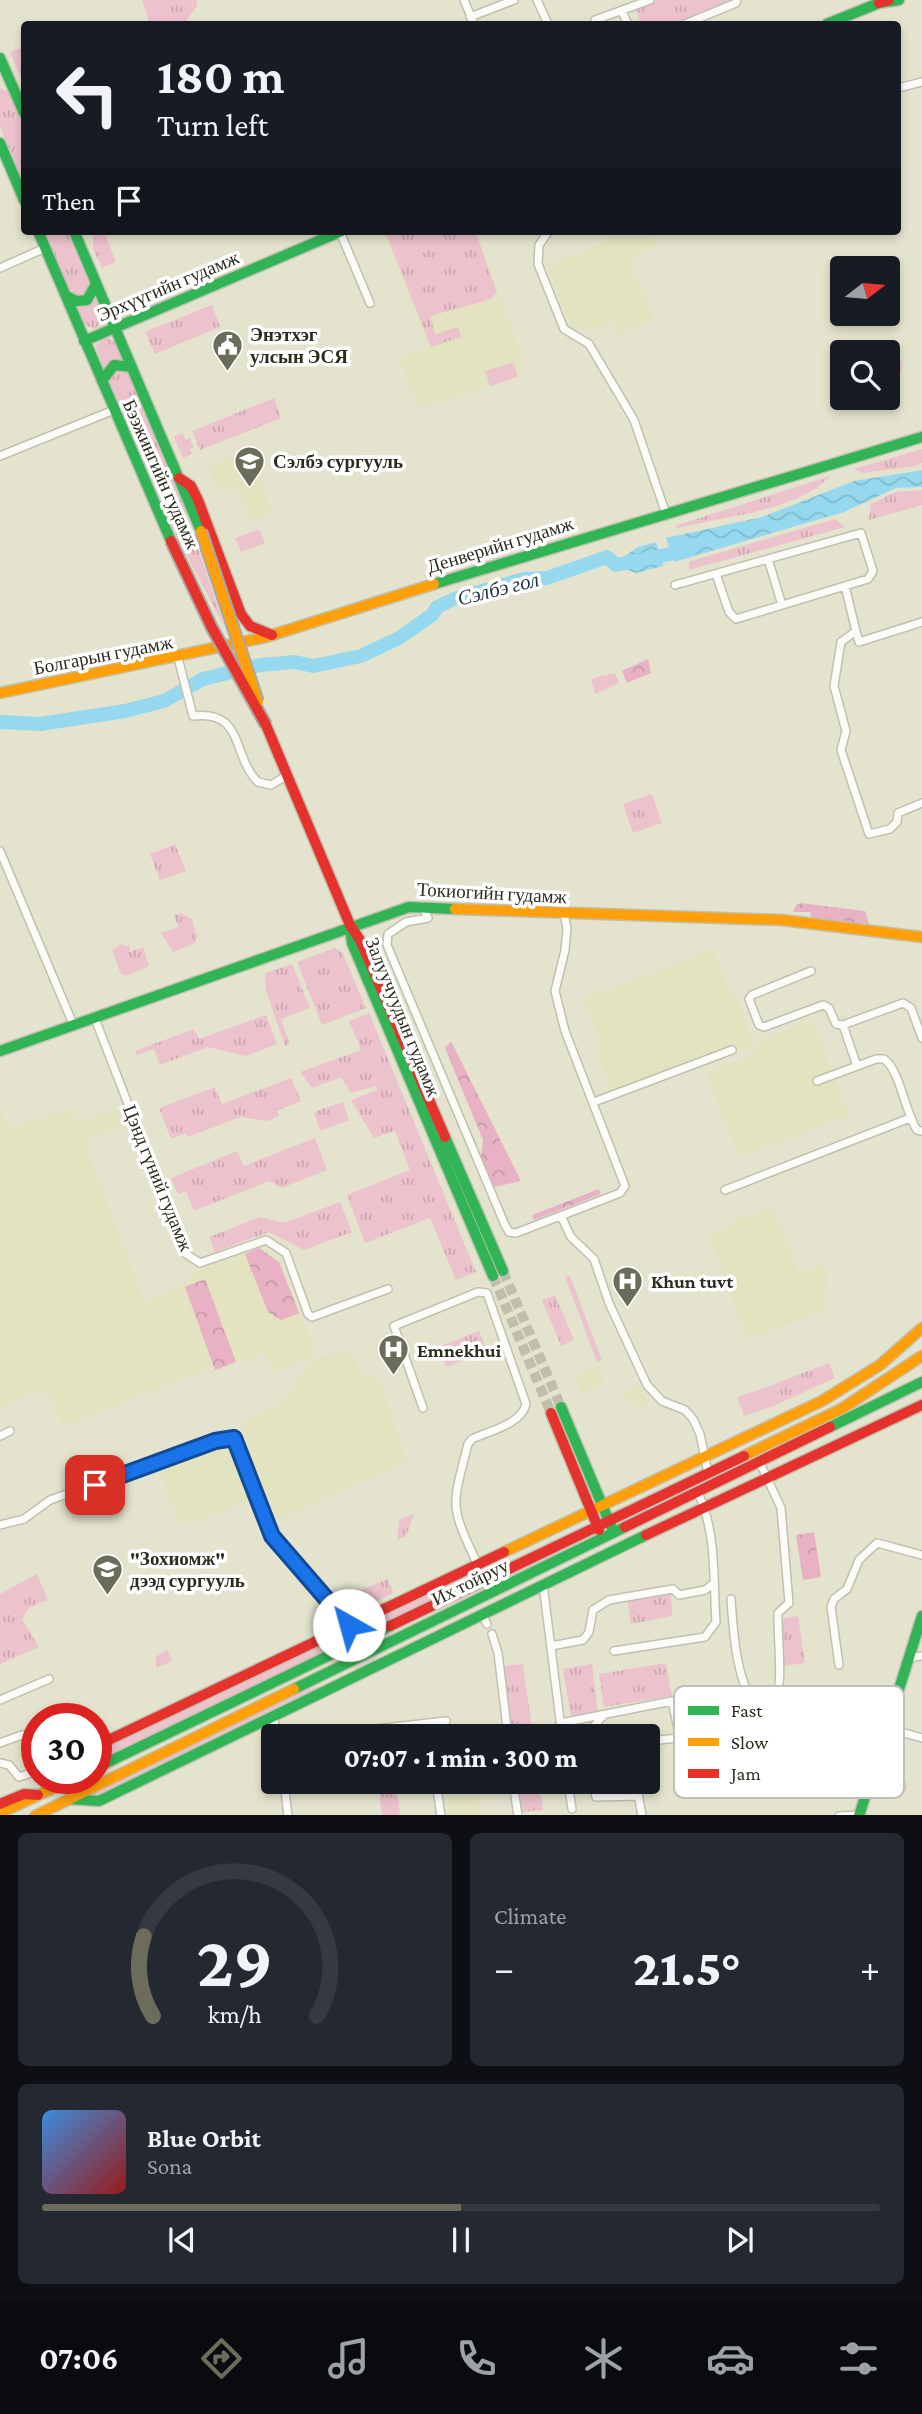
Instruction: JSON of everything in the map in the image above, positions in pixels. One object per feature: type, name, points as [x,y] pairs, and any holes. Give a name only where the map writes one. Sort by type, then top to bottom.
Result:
[{"type":"main road","points":[[835,21],[884,2],[899,0]]},
{"type":"main road","points":[[0,58],[21,106]]},
{"type":"main road","points":[[0,86],[15,91]]},
{"type":"main road","points":[[0,142],[3,158],[21,194]]},
{"type":"main road","name":"Бээжингийн гудамж","points":[[40,235],[171,541],[212,628],[266,725]]},
{"type":"main road","name":"Бээжингийн гудамж","points":[[76,235],[201,531],[266,725],[350,925]]},
{"type":"main road","name":"Эрхүүгийн гудамж","points":[[84,341],[334,235]]},
{"type":"main road","points":[[66,296],[77,301],[87,300],[96,284]]},
{"type":"main road","points":[[102,381],[111,366],[118,364],[132,368]]},
{"type":"main road","name":"Денверийн гудамж","points":[[212,650],[273,635],[922,438]]},
{"type":"main road","points":[[179,478],[191,486],[198,500],[241,614],[250,626],[273,635]]},
{"type":"main road","name":"Болгарын гудамж","points":[[0,693],[179,662],[212,650]]},
{"type":"main road","name":"Токиогийн гудамж","points":[[0,1051],[398,908],[422,906],[564,914],[782,920],[922,937]]},
{"type":"main road","name":"Залуучуудын гудамж","points":[[350,925],[360,940],[498,1274]]},
{"type":"main road","points":[[112,1738],[822,1401],[880,1366],[922,1328]]},
{"type":"main road","name":"Их тойруу","points":[[112,1760],[843,1408],[922,1356]]},
{"type":"main road","name":"Их тойруу","points":[[35,1815],[922,1382]]},
{"type":"main road","points":[[68,1799],[99,1801],[273,1715],[484,1619],[543,1584],[922,1405]]},
{"type":"main road","points":[[603,1522],[590,1509],[556,1410],[601,1504],[608,1535]]},
{"type":"main road","points":[[899,1686],[922,1616]]},
{"type":"main road","points":[[0,1804],[24,1794],[38,1795]]},
{"type":"main road","points":[[0,1813],[38,1795]]},
{"type":"main road","points":[[859,1815],[864,1798]]},
{"type":"street","points":[[464,0],[472,20],[514,0]]},
{"type":"street","points":[[537,0],[547,21]]},
{"type":"street","points":[[595,20],[650,0]]},
{"type":"street","points":[[693,21],[736,4],[737,0]]},
{"type":"street","points":[[622,12],[626,21]]},
{"type":"street","points":[[901,87],[922,82]]},
{"type":"street","points":[[342,235],[370,303]]},
{"type":"street","points":[[546,235],[539,245],[538,264],[564,329],[569,335],[584,338],[589,344],[634,420],[666,514]]},
{"type":"street","points":[[0,268],[45,248]]},
{"type":"street","points":[[0,456],[114,410]]},
{"type":"street","points":[[675,585],[862,533],[873,571],[868,579],[736,619],[729,612],[716,574]]},
{"type":"street","points":[[768,559],[782,605]]},
{"type":"street","points":[[845,586],[859,642],[922,622]]},
{"type":"street","points":[[856,631],[841,642],[834,686],[846,731],[841,750],[866,829],[869,834],[890,829],[897,822],[898,813],[922,803]]},
{"type":"street","points":[[179,662],[193,716],[213,716],[226,721],[258,782],[271,785],[286,776]]},
{"type":"street","points":[[0,851],[73,1024]]},
{"type":"street","points":[[422,906],[428,918],[406,922],[388,934],[387,945],[505,1226],[509,1232],[516,1233],[617,1195],[624,1189],[625,1183],[565,1031],[555,991],[565,950],[567,928],[564,914]]},
{"type":"street","points":[[811,971],[752,995],[749,999],[759,1025],[764,1027],[823,1005],[829,1008],[836,1024],[842,1025],[903,1003],[911,1008],[922,1038]]},
{"type":"street","name":"Цэнд гүний гудамж","points":[[94,1016],[169,1214],[186,1254],[193,1261],[200,1263],[266,1240],[286,1253],[308,1314],[312,1317],[388,1289]]},
{"type":"street","points":[[842,1025],[857,1066]]},
{"type":"street","points":[[594,1102],[732,1050]]},
{"type":"street","points":[[817,1081],[880,1058],[890,1063],[910,1118],[918,1130],[922,1131]]},
{"type":"street","points":[[725,1190],[910,1118]]},
{"type":"street","points":[[561,1216],[571,1237],[594,1259],[609,1303],[647,1385],[662,1401],[685,1410],[693,1419],[700,1434],[708,1474]]},
{"type":"street","points":[[423,1408],[394,1326],[478,1292],[487,1293],[526,1404],[524,1411],[512,1422],[472,1438],[468,1444],[454,1505],[456,1517],[477,1563]]},
{"type":"street","points":[[0,1436],[10,1431]]},
{"type":"street","points":[[0,1525],[23,1520],[50,1500],[215,1441],[234,1438],[272,1536],[349,1625]]},
{"type":"street","points":[[760,1463],[781,1508],[789,1603],[778,1613],[776,1642],[780,1686]]},
{"type":"street","points":[[614,1650],[705,1637],[716,1622],[714,1551],[705,1508],[698,1493]]},
{"type":"street","points":[[839,1665],[831,1607],[834,1599],[847,1589],[859,1560],[877,1544],[922,1555]]},
{"type":"street","points":[[543,1584],[561,1723],[672,1702],[674,1712]]},
{"type":"street","points":[[551,1646],[583,1640],[589,1632],[593,1610],[609,1600],[673,1589],[679,1595],[705,1590],[713,1584]]},
{"type":"street","points":[[731,1598],[745,1686]]},
{"type":"street","points":[[492,1634],[498,1653],[507,1724]]},
{"type":"street","points":[[908,1658],[922,1656]]},
{"type":"street","points":[[0,1700],[49,1679]]},
{"type":"street","points":[[273,1715],[274,1724]]},
{"type":"street","points":[[596,1724],[604,1715]]},
{"type":"street","points":[[420,1724],[446,1721]]},
{"type":"street","points":[[904,1733],[922,1738]]},
{"type":"street","points":[[0,1742],[21,1735]]},
{"type":"street","points":[[0,1763],[9,1765],[21,1776]]},
{"type":"street","points":[[285,1794],[288,1815]]},
{"type":"street","points":[[438,1794],[441,1815]]},
{"type":"street","points":[[515,1794],[518,1815]]},
{"type":"street","points":[[570,1794],[572,1809]]},
{"type":"street","points":[[595,1794],[596,1797],[638,1796],[642,1815]]},
{"type":"street","points":[[839,1815],[859,1815]]},
{"type":"shaded area","points":[[385,235],[477,235],[520,353],[522,376],[420,408],[399,360],[429,347]]},
{"type":"shaded area","points":[[651,235],[656,246],[634,256],[633,273],[654,318],[620,334],[612,321],[587,332],[584,327],[573,331],[547,266],[607,241],[606,237]]},
{"type":"shaded area","name":"Сэлбэ сургууль","points":[[248,452],[273,512],[251,521],[236,485],[218,492],[208,468]]},
{"type":"shaded area","points":[[713,948],[730,995],[737,998],[754,1046],[690,1072],[687,1067],[612,1092],[599,1055],[603,1049],[584,998],[650,975]]},
{"type":"shaded area","points":[[812,1021],[849,1115],[739,1157],[706,1072],[753,1056],[758,1041]]},
{"type":"shaded area","points":[[0,1106],[8,1130],[72,1108],[144,1302],[177,1288],[207,1369],[63,1426],[47,1389],[0,1406]]},
{"type":"shaded area","points":[[117,1108],[124,1127],[84,1139],[79,1123]]},
{"type":"shaded area","points":[[768,1208],[776,1215],[798,1273],[823,1265],[828,1277],[823,1311],[747,1339],[710,1235],[729,1228],[734,1221]]},
{"type":"shaded area","points":[[259,1246],[281,1262],[316,1354],[273,1373],[265,1352],[211,1374],[178,1285],[194,1279],[195,1271]]},
{"type":"shaded area","points":[[351,1351],[362,1379],[377,1375],[407,1461],[273,1521],[242,1437],[245,1420],[276,1408],[318,1357]]},
{"type":"shaded area","points":[[597,1365],[605,1384],[581,1393],[574,1375]]},
{"type":"shaded area","points":[[640,1385],[648,1404],[639,1408],[634,1398],[627,1401],[623,1393]]},
{"type":"shaded area","points":[[230,1443],[236,1445],[253,1499],[181,1526],[160,1471]]},
{"type":"shaded area","points":[[446,1794],[477,1794],[480,1815],[449,1815]]},
{"type":"green space","points":[[142,0],[197,0],[197,6],[186,21],[149,21]]},
{"type":"green space","points":[[657,0],[728,0],[729,3],[684,21],[640,21],[635,9]]},
{"type":"green space","points":[[21,48],[21,78],[10,52]]},
{"type":"green space","points":[[0,88],[9,93],[16,102],[20,115],[21,177],[0,127]]},
{"type":"green space","points":[[46,235],[70,235],[91,285],[84,299],[71,293]]},
{"type":"green space","points":[[93,235],[106,235],[116,262],[102,268],[93,249]]},
{"type":"green space","points":[[387,235],[476,235],[497,292],[491,299],[430,316],[435,334],[458,327],[461,337],[431,347]]},
{"type":"green space","points":[[95,295],[104,320],[95,329],[85,325],[76,304]]},
{"type":"green space","points":[[212,305],[220,327],[155,354],[145,332]]},
{"type":"green space","points":[[105,337],[114,341],[124,363],[104,371],[96,346]]},
{"type":"green space","points":[[513,362],[518,377],[490,386],[485,371]]},
{"type":"green space","points":[[126,369],[182,502],[226,630],[178,539],[109,381],[110,371]]},
{"type":"green space","points":[[274,398],[281,418],[200,450],[192,431]]},
{"type":"green space","points":[[182,433],[186,440],[190,438],[193,447],[190,449],[192,454],[183,458],[174,437]]},
{"type":"green space","points":[[922,449],[922,463],[915,466],[862,473],[854,469]]},
{"type":"green space","points":[[830,476],[816,488],[780,505],[678,528],[675,526]]},
{"type":"green space","points":[[922,490],[922,505],[869,520],[871,504],[895,492]]},
{"type":"green space","points":[[835,519],[845,527],[689,570],[689,562],[694,560]]},
{"type":"green space","points":[[259,529],[265,543],[241,552],[235,538]]},
{"type":"green space","points":[[648,659],[651,673],[627,683],[622,671]]},
{"type":"green space","points":[[615,673],[619,683],[595,694],[591,679]]},
{"type":"green space","points":[[652,794],[662,823],[633,833],[623,804]]},
{"type":"green space","points":[[175,844],[186,871],[160,880],[150,854]]},
{"type":"green space","points":[[801,903],[865,911],[869,924],[810,918],[811,912],[793,912],[796,905]]},
{"type":"green space","points":[[181,913],[192,919],[197,937],[195,943],[173,952],[161,933],[178,927],[174,915]]},
{"type":"green space","points":[[123,943],[124,946],[129,945],[130,952],[143,947],[149,966],[126,976],[121,974],[112,950]]},
{"type":"green space","points":[[335,948],[342,952],[366,1008],[322,1025],[297,962]]},
{"type":"green space","points":[[292,964],[310,1008],[281,1019],[290,1044],[285,1046],[266,991],[265,973]]},
{"type":"green space","points":[[369,1013],[476,1272],[456,1280],[430,1218],[365,1243],[347,1195],[410,1170],[395,1131],[374,1138],[351,1100],[377,1090],[376,1086],[351,1093],[341,1077],[312,1088],[300,1072],[361,1050],[349,1021]]},
{"type":"green space","points":[[266,1015],[277,1044],[246,1056],[208,1047],[160,1065],[154,1049],[137,1055],[135,1051],[194,1029],[199,1039]]},
{"type":"green space","points":[[451,1041],[521,1181],[494,1187],[481,1156],[483,1140],[445,1048]]},
{"type":"green space","points":[[291,1078],[301,1101],[276,1111],[279,1116],[267,1121],[240,1117],[188,1137],[186,1133],[171,1139],[159,1108],[215,1087],[222,1104]]},
{"type":"green space","points":[[343,1102],[349,1120],[320,1131],[314,1112]]},
{"type":"green space","points":[[315,1138],[327,1170],[282,1188],[269,1181],[194,1211],[186,1191],[178,1194],[171,1178],[237,1151],[244,1166]]},
{"type":"green space","points":[[599,1189],[601,1194],[534,1220],[532,1215]]},
{"type":"green space","points":[[340,1202],[352,1232],[304,1250],[269,1232],[215,1252],[209,1237],[260,1217],[284,1223]]},
{"type":"green space","points":[[259,1248],[279,1262],[299,1313],[281,1320],[268,1312],[245,1254]]},
{"type":"green space","points":[[570,1276],[602,1360],[597,1362],[565,1277]]},
{"type":"green space","points":[[205,1279],[236,1362],[215,1370],[185,1287]]},
{"type":"green space","points":[[555,1295],[574,1340],[561,1346],[542,1300]]},
{"type":"green space","points":[[479,1331],[487,1351],[446,1367],[438,1347]]},
{"type":"green space","points":[[829,1363],[835,1378],[771,1407],[764,1388]]},
{"type":"green space","points":[[764,1388],[771,1407],[744,1416],[737,1397]]},
{"type":"green space","points":[[414,1514],[406,1536],[397,1540],[399,1520]]},
{"type":"green space","points":[[814,1532],[821,1577],[803,1580],[796,1535]]},
{"type":"green space","points":[[479,1569],[483,1576],[112,1754],[112,1744]]},
{"type":"green space","points":[[37,1574],[48,1600],[29,1608],[22,1619],[39,1647],[0,1664],[0,1594]]},
{"type":"green space","points":[[387,1579],[394,1593],[348,1614],[344,1603],[348,1596]]},
{"type":"green space","points":[[671,1592],[672,1616],[631,1624],[627,1600]]},
{"type":"green space","points":[[798,1616],[805,1663],[784,1666],[779,1619]]},
{"type":"green space","points":[[167,1649],[172,1661],[156,1668],[156,1657]]},
{"type":"green space","points":[[666,1663],[672,1696],[604,1707],[599,1674]]},
{"type":"green space","points":[[523,1664],[531,1724],[510,1724],[503,1666]]},
{"type":"green space","points":[[592,1664],[598,1711],[571,1717],[563,1669]]},
{"type":"green space","points":[[327,1685],[112,1790],[112,1783],[290,1694]]},
{"type":"green space","points":[[89,1794],[104,1794],[98,1797],[81,1798]]},
{"type":"green space","points":[[379,1794],[397,1794],[400,1815],[382,1815]]},
{"type":"green space","points":[[518,1794],[541,1794],[543,1810],[520,1812]]},
{"type":"water","points":[[922,470],[922,487],[896,488],[844,512],[674,562],[666,538],[762,517],[854,481]]},
{"type":"water","points":[[656,542],[663,566],[636,573],[611,565],[638,547]]},
{"type":"waterway","name":"Сэлбэ гол","points":[[0,722],[40,724],[125,711],[164,701],[203,679],[260,665],[295,662],[313,666],[361,656],[399,638],[432,615],[437,607],[454,599],[524,579],[547,578],[607,557],[616,565],[690,550]]},
{"type":"tunnel","points":[[503,1271],[561,1407]]},
{"type":"tunnel","points":[[493,1276],[551,1413]]},
{"type":"traffic: fast","points":[[834,21],[879,3],[899,0]]},
{"type":"traffic: fast","points":[[0,58],[21,106]]},
{"type":"traffic: fast","points":[[0,143],[21,193]]},
{"type":"traffic: fast","points":[[40,235],[171,541]]},
{"type":"traffic: fast","points":[[76,235],[201,531]]},
{"type":"traffic: fast","points":[[84,341],[333,235]]},
{"type":"traffic: fast","points":[[66,296],[77,301],[87,300],[96,284]]},
{"type":"traffic: fast","points":[[102,381],[114,365],[132,367]]},
{"type":"traffic: fast","points":[[434,584],[922,437]]},
{"type":"traffic: fast","points":[[0,1051],[409,907],[455,909]]},
{"type":"traffic: fast","points":[[350,928],[352,943],[493,1276]]},
{"type":"traffic: fast","points":[[445,1137],[503,1271]]},
{"type":"traffic: fast","points":[[830,1427],[922,1382]]},
{"type":"traffic: fast","points":[[561,1407],[611,1526]]},
{"type":"traffic: fast","points":[[294,1689],[625,1527]]},
{"type":"traffic: fast","points":[[69,1799],[99,1801],[646,1535]]},
{"type":"traffic: fast","points":[[900,1686],[922,1616]]},
{"type":"traffic: fast","points":[[112,1760],[390,1626]]},
{"type":"traffic: fast","points":[[859,1815],[865,1798]]},
{"type":"traffic: slow","points":[[201,531],[258,702]]},
{"type":"traffic: slow","points":[[0,693],[266,637],[434,584]]},
{"type":"traffic: slow","points":[[455,909],[782,920],[922,937]]},
{"type":"traffic: slow","points":[[504,1552],[822,1401],[880,1365],[922,1328]]},
{"type":"traffic: slow","points":[[744,1456],[843,1408],[922,1356]]},
{"type":"traffic: slow","points":[[37,1815],[294,1689]]},
{"type":"traffic: slow","points":[[0,1813],[41,1794]]},
{"type":"traffic: jam","points":[[879,3],[889,0]]},
{"type":"traffic: jam","points":[[179,478],[191,486],[198,500],[241,614],[250,626],[272,635]]},
{"type":"traffic: jam","points":[[171,541],[212,628],[266,725]]},
{"type":"traffic: jam","points":[[266,725],[350,925],[360,940],[445,1137]]},
{"type":"traffic: jam","points":[[646,1535],[922,1405]]},
{"type":"traffic: jam","points":[[551,1413],[599,1530]]},
{"type":"traffic: jam","points":[[625,1527],[830,1427]]},
{"type":"traffic: jam","points":[[390,1626],[744,1456]]},
{"type":"traffic: jam","points":[[112,1738],[504,1552]]},
{"type":"traffic: jam","points":[[0,1804],[24,1794],[38,1795]]},
{"type":"place","name":"Энэтхэг улсын ЭСЯ","points":[[227,372]]},
{"type":"place","name":"Сэлбэ сургууль","points":[[250,488]]},
{"type":"place","name":"Khun tuvt","points":[[628,1308]]},
{"type":"place","name":"Emnekhui","points":[[394,1377]]},
{"type":"place","name":"\"Зохиомж\" дээд сургууль","points":[[107,1596]]},
{"type":"route","points":[[95,1485],[194,1451],[215,1441],[234,1438],[239,1444],[272,1536],[349,1625]]}]
